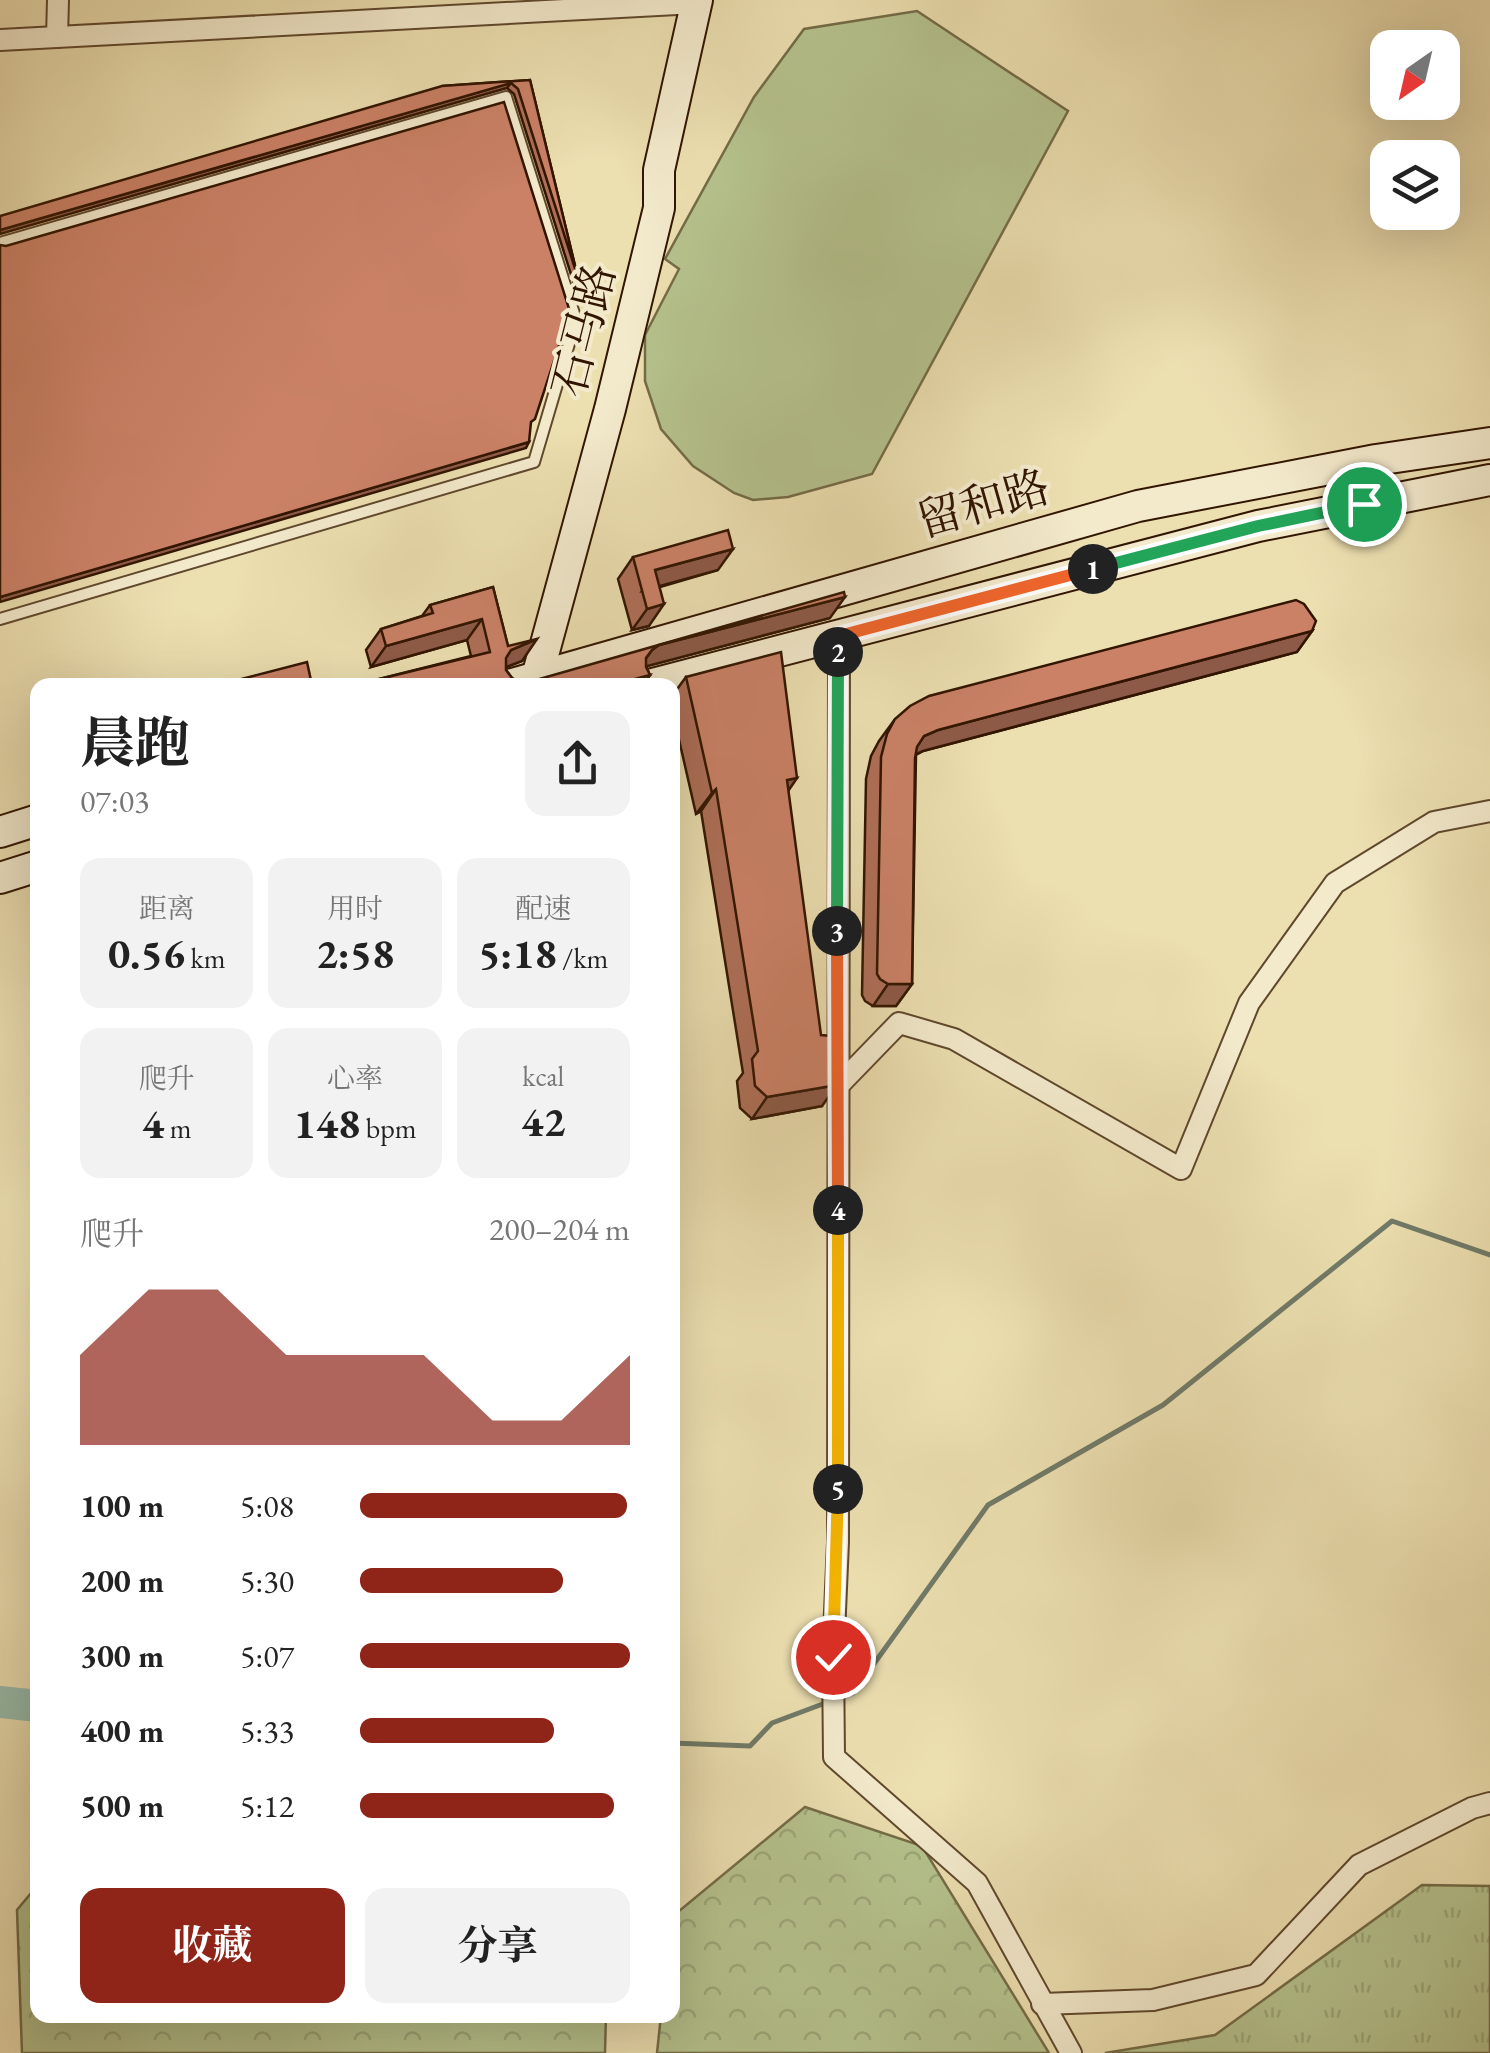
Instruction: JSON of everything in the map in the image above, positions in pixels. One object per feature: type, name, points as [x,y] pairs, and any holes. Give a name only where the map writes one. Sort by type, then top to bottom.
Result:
[{"type":"main road","name":"石马路","points":[[524,678],[610,409],[659,208],[660,170],[696,1]]},
{"type":"main road","name":"留和路","points":[[534,678],[1138,506],[1376,460],[1490,443]]},
{"type":"main road","name":"留和路","points":[[676,678],[1258,526],[1490,480]]},
{"type":"main road","points":[[0,832],[30,823]]},
{"type":"main road","points":[[0,878],[30,869]]},
{"type":"street","points":[[58,0],[58,36]]},
{"type":"street","points":[[0,40],[480,7],[696,1]]},
{"type":"street","points":[[839,636],[838,1542],[834,1757],[977,1883],[1071,2053]]},
{"type":"street","points":[[838,1087],[899,1023],[954,1040],[1181,1169],[1249,1004],[1335,884],[1434,822],[1490,811]]},
{"type":"street","points":[[1042,2004],[1153,2000],[1256,1976],[1359,1865],[1472,1808],[1490,1804]]},
{"type":"lane","points":[[0,243],[506,97],[576,320],[534,462],[0,620]]},
{"type":"green space","points":[[917,11],[1068,111],[872,474],[788,497],[753,500],[734,493],[693,466],[661,429],[645,381],[645,335],[679,269],[665,259],[754,97],[804,29]]},
{"type":"green space","points":[[805,1807],[922,1846],[1049,2053],[657,2053],[660,2023],[680,2023],[680,1910]]},
{"type":"green space","points":[[1422,1885],[1490,1886],[1490,2053],[1105,2053],[1215,2035]]},
{"type":"green space","points":[[30,1894],[30,2023],[606,2023],[605,2053],[22,2053],[17,1910]]},
{"type":"building","points":[[530,80],[578,278],[518,89],[511,83],[0,230],[0,216],[442,86]]},
{"type":"building","points":[[504,102],[570,312],[531,422],[529,442],[0,597],[0,245]]},
{"type":"building","points":[[728,530],[733,549],[655,570],[664,604],[647,609],[633,557]]},
{"type":"building","points":[[493,587],[508,646],[537,639],[511,650],[506,670],[512,678],[384,678],[490,652],[482,619],[386,646],[381,629],[433,613],[430,605]]},
{"type":"building","points":[[844,592],[845,597],[659,645],[646,658],[650,675],[543,678]]},
{"type":"building","points":[[1296,600],[1304,604],[1316,621],[1312,631],[924,736],[915,758],[912,984],[888,984],[880,979],[877,974],[881,757],[895,719],[929,696]]},
{"type":"building","points":[[781,652],[797,778],[787,780],[821,1035],[831,1036],[837,1085],[767,1097],[755,1086],[752,1059],[758,1051],[716,789],[712,793],[686,677]]},
{"type":"building","points":[[307,662],[310,678],[245,678]]},
{"type":"waterway","points":[[838,1699],[853,1693],[988,1505],[1163,1405],[1392,1221],[1490,1255]]},
{"type":"waterway","points":[[0,1702],[30,1705]]},
{"type":"waterway","points":[[680,1743],[750,1746],[772,1723],[828,1702]]},
{"type":"route","points":[[833,1657],[838,1542],[839,636],[1258,526],[1364,504]]}]
